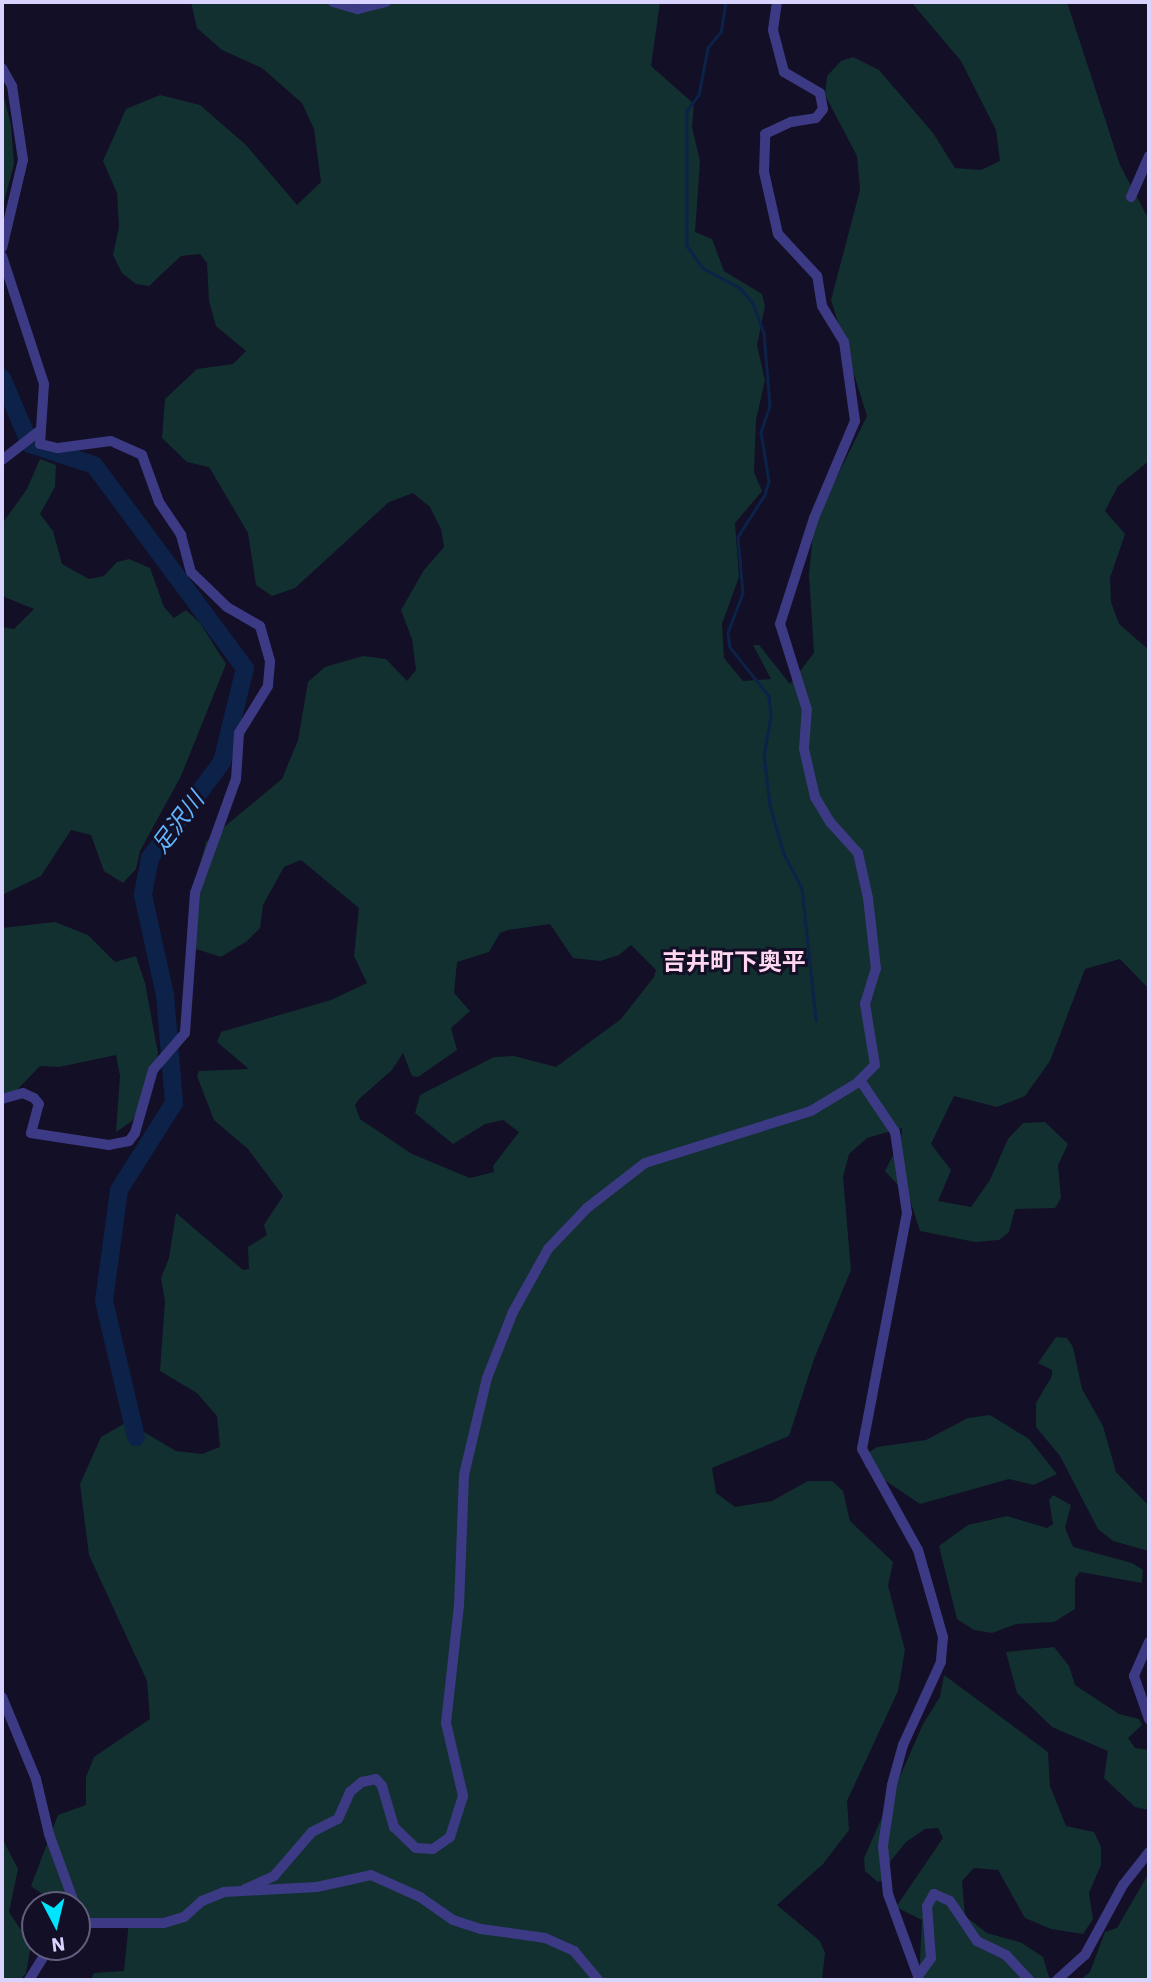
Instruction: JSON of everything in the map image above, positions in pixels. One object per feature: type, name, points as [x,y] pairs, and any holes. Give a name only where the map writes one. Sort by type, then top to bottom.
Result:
[{"type":"street","points":[[332,2],[358,9],[386,2]]},
{"type":"street","points":[[91,1920],[163,1923],[184,1917],[202,1901],[245,1889],[274,1876],[312,1832],[338,1819],[350,1792],[362,1782],[376,1779],[382,1786],[394,1827],[416,1848],[433,1849],[450,1837],[463,1796],[446,1723],[459,1606],[464,1475],[487,1378],[513,1312],[548,1248],[587,1208],[645,1163],[811,1111],[860,1080],[875,1065],[864,1004],[876,969],[868,898],[858,853],[830,822],[816,797],[804,749],[807,710],[780,624],[814,518],[855,421],[844,342],[822,306],[817,276],[778,234],[764,172],[765,134],[773,127],[816,118],[823,109],[820,93],[784,72],[773,30],[777,2]]},
{"type":"street","points":[[2,68],[12,86],[23,160],[2,248]]},
{"type":"street","points":[[1131,197],[1149,156]]},
{"type":"street","points":[[2,256],[44,384],[38,432],[42,447],[111,441],[142,455],[159,502],[181,535],[191,572],[227,607],[260,626],[270,662],[268,686],[239,733],[236,779],[195,893],[185,1033],[153,1070],[135,1133],[129,1141],[109,1144],[31,1133],[39,1104],[34,1098],[23,1093],[2,1099]]},
{"type":"street","points":[[2,460],[38,432]]},
{"type":"street","points":[[860,1080],[895,1132],[907,1213],[862,1449],[918,1550],[943,1637],[941,1662],[903,1745],[892,1785],[883,1846],[888,1894],[918,1976],[931,1958],[927,1906],[934,1894],[950,1901],[977,1941],[1006,1955],[1029,1980]]},
{"type":"street","points":[[1149,1642],[1134,1676],[1149,1719]]},
{"type":"street","points":[[2,1697],[36,1779],[49,1834],[70,1891]]},
{"type":"street","points":[[1057,1980],[1084,1955],[1123,1885],[1149,1853]]},
{"type":"street","points":[[245,1889],[317,1887],[371,1875],[420,1897],[453,1920],[481,1929],[545,1938],[574,1951],[598,1980]]},
{"type":"street","points":[[29,1980],[41,1961]]},
{"type":"green space","points":[[191,2],[660,2],[651,66],[694,104],[692,127],[700,161],[695,232],[712,239],[724,271],[762,294],[765,306],[757,345],[765,380],[756,420],[754,472],[762,491],[735,523],[739,577],[722,624],[724,658],[743,681],[771,679],[753,645],[759,645],[790,684],[814,653],[809,575],[814,523],[867,416],[831,300],[860,190],[857,156],[825,95],[827,76],[841,61],[853,57],[879,70],[933,133],[955,168],[981,170],[1000,161],[996,130],[961,61],[911,2],[1067,2],[1120,165],[1149,220],[1149,461],[1118,486],[1105,511],[1125,534],[1110,578],[1111,602],[1119,624],[1149,650],[1149,989],[1120,959],[1085,969],[1050,1061],[1025,1096],[997,1107],[954,1096],[931,1144],[951,1170],[938,1201],[971,1207],[990,1180],[1008,1139],[1023,1123],[1045,1122],[1068,1144],[1058,1165],[1061,1198],[1055,1208],[1015,1209],[1009,1232],[999,1240],[975,1242],[920,1231],[909,1197],[885,1171],[901,1140],[902,1128],[867,1138],[849,1154],[843,1177],[851,1270],[814,1359],[789,1436],[712,1468],[716,1493],[735,1507],[772,1501],[808,1481],[832,1481],[843,1491],[850,1521],[893,1562],[888,1586],[905,1650],[898,1691],[847,1801],[849,1830],[823,1864],[777,1905],[820,1941],[825,1953],[822,1980],[91,1980],[94,1973],[124,1971],[129,1921],[91,1918],[91,1891],[38,1891],[31,1886],[58,1815],[86,1805],[86,1777],[94,1757],[150,1719],[147,1681],[89,1555],[80,1484],[101,1437],[127,1422],[176,1451],[202,1454],[220,1447],[217,1416],[197,1393],[160,1371],[165,1301],[161,1278],[169,1258],[176,1213],[243,1270],[249,1269],[248,1247],[267,1235],[264,1225],[283,1196],[248,1149],[214,1120],[197,1076],[199,1071],[249,1069],[217,1042],[221,1032],[331,1000],[367,983],[354,956],[359,908],[301,860],[284,867],[263,905],[260,928],[247,941],[221,957],[196,949],[193,890],[206,842],[282,779],[298,740],[308,682],[325,667],[363,656],[386,659],[407,681],[416,670],[412,639],[401,610],[424,570],[444,547],[441,529],[430,507],[413,493],[389,502],[295,588],[272,596],[256,585],[248,533],[209,467],[187,462],[162,438],[165,399],[197,369],[233,364],[246,351],[216,326],[209,301],[207,263],[200,254],[181,256],[149,286],[136,284],[122,273],[113,255],[119,227],[117,193],[103,161],[126,109],[160,95],[200,105],[246,145],[297,205],[321,182],[314,129],[302,103],[262,68],[222,50],[197,28]],"holes":[[[550,924],[573,958],[600,961],[619,955],[631,945],[656,970],[654,977],[621,1019],[556,1067],[514,1056],[494,1057],[420,1095],[415,1113],[453,1144],[485,1124],[503,1120],[519,1132],[493,1166],[494,1172],[470,1178],[412,1154],[360,1119],[355,1105],[392,1070],[403,1053],[412,1076],[418,1077],[457,1050],[451,1028],[470,1011],[454,993],[457,962],[489,952],[500,933]]]},
{"type":"green space","points":[[2,90],[11,125],[14,164],[2,210]]},
{"type":"green space","points":[[40,459],[56,465],[55,487],[40,514],[53,531],[62,564],[89,579],[104,576],[117,562],[129,559],[150,568],[164,607],[174,618],[186,610],[200,623],[226,664],[181,776],[140,851],[136,869],[123,883],[104,871],[91,835],[71,830],[41,876],[2,895],[2,627],[14,629],[34,609],[2,596],[2,524],[27,489]]},
{"type":"green space","points":[[55,922],[88,935],[115,962],[136,956],[145,983],[158,1053],[154,1079],[132,1121],[116,1132],[120,1076],[116,1055],[59,1067],[40,1066],[12,1095],[2,1094],[2,928]]},
{"type":"green space","points":[[1056,1337],[1067,1338],[1073,1347],[1082,1389],[1103,1426],[1116,1472],[1149,1506],[1149,1551],[1113,1541],[1098,1529],[1060,1456],[1036,1427],[1036,1403],[1052,1376],[1052,1370],[1038,1363]]},
{"type":"green space","points":[[990,1415],[1029,1439],[1057,1474],[1034,1485],[1009,1479],[920,1504],[865,1467],[865,1455],[877,1447],[926,1440],[968,1418]]},
{"type":"green space","points":[[1053,1495],[1071,1505],[1065,1528],[1073,1547],[1132,1563],[1143,1570],[1142,1583],[1080,1572],[1075,1578],[1075,1609],[1054,1622],[1016,1624],[992,1633],[974,1630],[957,1619],[939,1546],[968,1525],[1007,1516],[1047,1528],[1053,1524],[1049,1500]]},
{"type":"green space","points":[[1054,1647],[1069,1666],[1075,1685],[1119,1714],[1139,1719],[1142,1725],[1128,1738],[1135,1748],[1149,1750],[1149,1810],[1135,1807],[1104,1778],[1108,1751],[1052,1727],[1017,1693],[1006,1652]]},
{"type":"green space","points":[[944,1675],[1048,1752],[1050,1786],[1066,1826],[1094,1832],[1101,1847],[1101,1865],[1089,1893],[1093,1919],[1083,1934],[1051,1929],[1025,1918],[998,1870],[974,1868],[962,1881],[965,1916],[987,1933],[1022,1943],[1043,1957],[1050,1980],[919,1980],[922,1920],[896,1907],[943,1838],[938,1828],[925,1829],[906,1842],[889,1863],[883,1880],[878,1882],[865,1871],[864,1858],[923,1724],[940,1697]]},
{"type":"green space","points":[[2,1838],[18,1869],[9,1912],[21,1930],[21,1961],[28,1961],[26,1973],[20,1980],[2,1980]]},
{"type":"green space","points":[[1149,1873],[1149,1980],[1080,1980],[1090,1972],[1105,1932],[1117,1928]]},
{"type":"waterway","points":[[726,2],[721,32],[708,48],[699,95],[687,111],[687,246],[703,268],[740,288],[753,303],[764,333],[770,406],[761,432],[769,481],[765,495],[738,537],[743,593],[728,633],[730,647],[769,696],[771,716],[764,754],[770,805],[784,854],[802,888],[816,1020]]},
{"type":"waterway","name":"足沢川","points":[[2,378],[30,444],[94,465],[245,668],[222,762],[150,858],[143,895],[165,995],[174,1103],[119,1190],[104,1301],[136,1437]]},
{"type":"district","name":"吉井町下奥平","points":[[734,962]]}]
